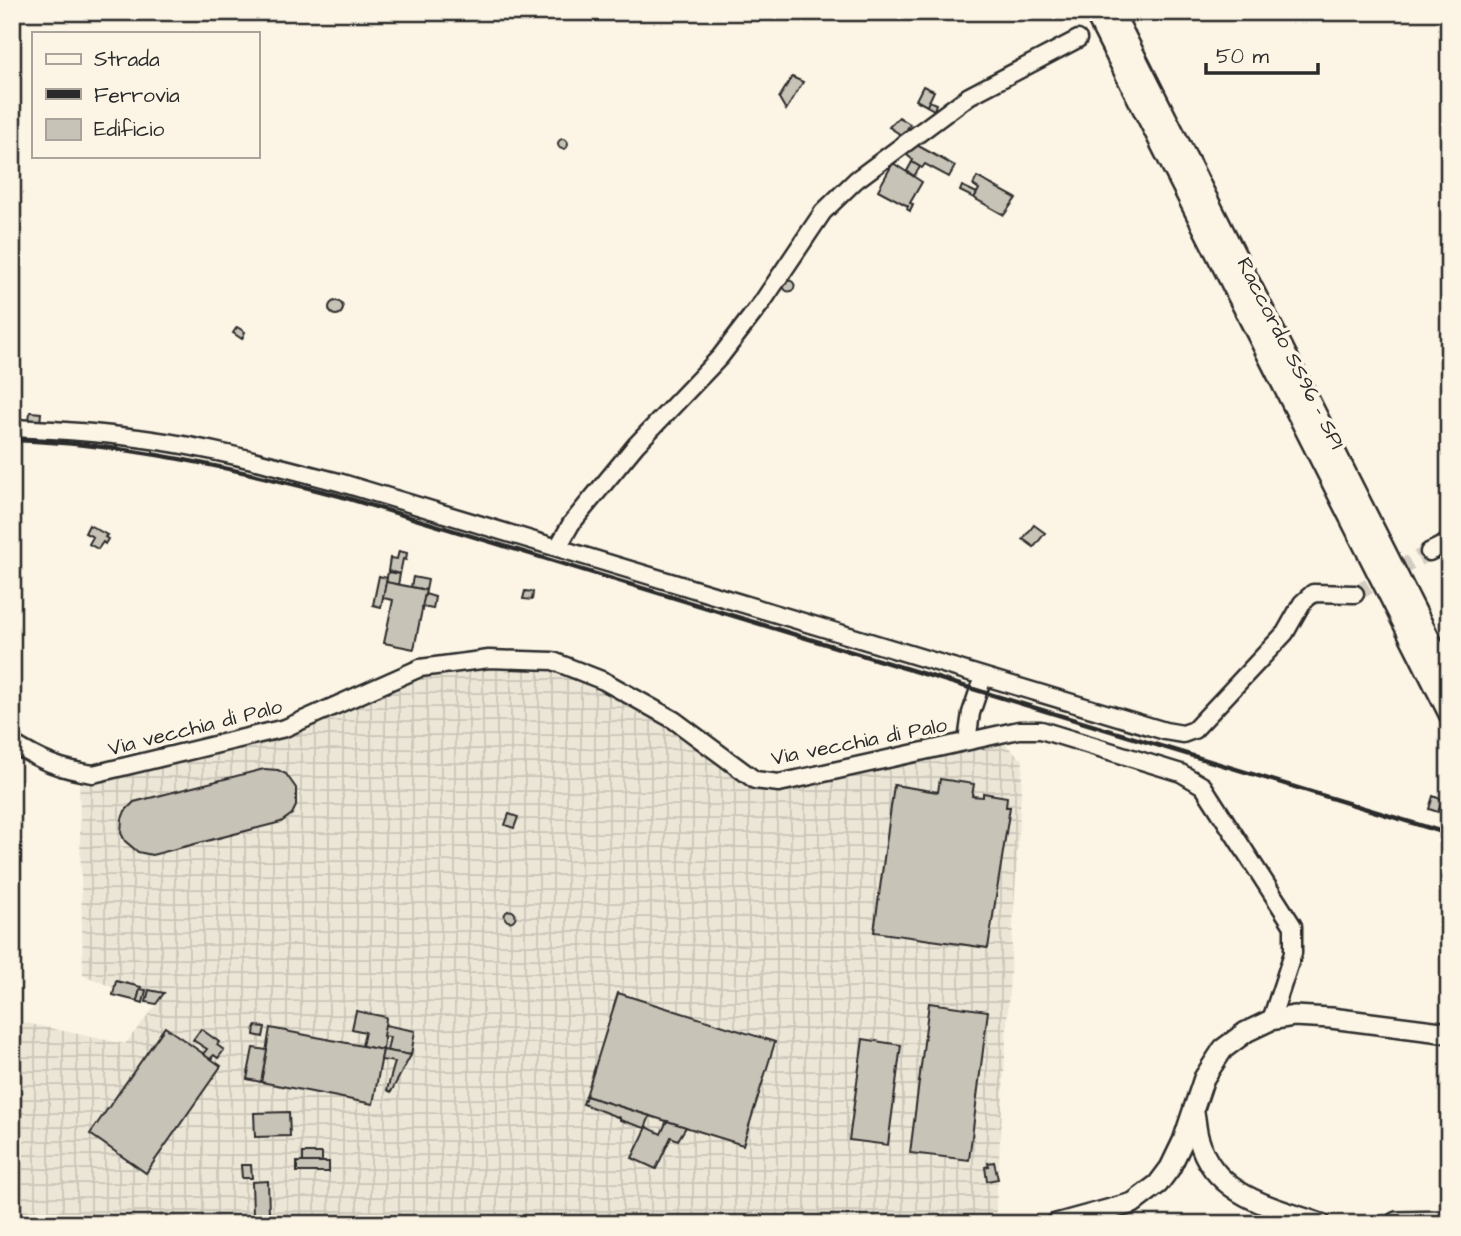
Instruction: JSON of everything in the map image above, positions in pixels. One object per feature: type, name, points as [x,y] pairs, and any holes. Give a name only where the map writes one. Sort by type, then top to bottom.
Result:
[{"type":"highway","points":[[1397,1224],[1449,1223]]},
{"type":"main road","name":"Raccordo SS96 - SP1","points":[[1094,12],[1449,714]]},
{"type":"main road","name":"Raccordo SS96 - SP1","points":[[1112,12],[1449,677]]},
{"type":"main road","points":[[1056,1224],[1133,1203],[1157,1184],[1170,1168],[1183,1141],[1204,1078],[1223,1049],[1246,1032],[1270,1020],[1294,1016],[1331,1018],[1448,1032]]},
{"type":"main road","points":[[1194,1108],[1199,1141],[1210,1167],[1229,1186],[1254,1201],[1321,1224]]},
{"type":"street","points":[[558,547],[571,524],[636,445],[720,357],[831,204],[856,180],[969,96],[1077,40]]},
{"type":"street","points":[[12,428],[68,430],[153,440],[237,456],[342,483],[983,677],[1164,731],[1183,734],[1194,730],[1285,633],[1301,603],[1313,593],[1355,594]]},
{"type":"street","points":[[1429,552],[1449,542]]},
{"type":"street","name":"Via vecchia di Palo","points":[[12,743],[34,757],[65,770],[93,774],[285,728],[419,668],[489,659],[553,661],[604,681],[674,720],[755,780],[779,783],[1019,730],[1041,730],[1181,773],[1203,786],[1293,926],[1293,953],[1270,1020]]},
{"type":"street","points":[[967,741],[971,713],[983,677]]},
{"type":"shaded area","points":[[489,659],[579,671],[689,732],[755,780],[994,735],[1023,760],[995,1224],[12,1224],[12,1020],[125,1044],[156,1005],[83,975],[79,785],[380,686]]},
{"type":"building","points":[[792,77],[803,82],[786,110],[779,98]]},
{"type":"building","points":[[923,86],[934,91],[927,106],[916,100]]},
{"type":"building","points":[[929,101],[936,104],[934,110],[927,106]]},
{"type":"building","points":[[899,117],[910,124],[903,136],[889,127]]},
{"type":"building","points":[[563,139],[567,140],[567,148],[563,149],[559,148],[558,144],[559,140]]},
{"type":"building","points":[[913,143],[955,166],[949,177],[925,164],[922,168],[912,162],[902,151]]},
{"type":"building","points":[[912,162],[920,167],[914,176],[907,171]]},
{"type":"building","points":[[893,163],[922,182],[910,203],[913,204],[910,211],[908,206],[878,190]]},
{"type":"building","points":[[977,177],[1016,198],[1004,215],[974,198],[979,189],[973,185]]},
{"type":"building","points":[[962,186],[977,193],[974,198],[960,191]]},
{"type":"building","points":[[789,281],[793,282],[793,290],[789,291],[785,290],[784,286],[785,282]]},
{"type":"building","points":[[336,301],[341,303],[341,313],[336,315],[331,313],[329,308],[331,303]]},
{"type":"building","points":[[237,327],[245,332],[242,339],[233,333]]},
{"type":"building","points":[[30,412],[41,413],[40,423],[29,422]]},
{"type":"building","points":[[89,525],[107,535],[105,544],[103,542],[98,549],[89,544],[93,537],[85,533]]},
{"type":"building","points":[[1034,525],[1045,533],[1034,547],[1023,539]]},
{"type":"building","points":[[399,551],[407,553],[400,574],[388,571],[390,558],[397,559]]},
{"type":"building","points":[[388,572],[400,574],[398,585],[386,582]]},
{"type":"building","points":[[379,576],[387,578],[381,607],[373,605]]},
{"type":"building","points":[[413,577],[428,580],[426,590],[411,587]]},
{"type":"building","points":[[386,582],[426,590],[414,649],[384,643],[393,600],[383,598]]},
{"type":"building","points":[[525,591],[533,592],[532,600],[523,599]]},
{"type":"building","points":[[425,594],[435,597],[433,609],[422,607]]},
{"type":"building","points":[[264,769],[278,770],[286,774],[296,788],[296,806],[292,814],[281,822],[152,855],[138,852],[125,841],[121,833],[125,811],[134,802]]},
{"type":"building","points":[[940,779],[974,784],[972,796],[983,797],[983,793],[1007,797],[1006,807],[1010,807],[988,948],[874,932],[894,785],[938,792]]},
{"type":"building","points":[[1433,796],[1443,800],[1438,812],[1429,809]]},
{"type":"building","points":[[509,814],[518,817],[514,828],[505,825]]},
{"type":"building","points":[[510,911],[514,912],[514,920],[510,921],[506,920],[505,916],[506,912]]},
{"type":"building","points":[[116,981],[141,987],[137,1001],[113,995]]},
{"type":"building","points":[[140,989],[146,990],[143,1003],[137,1001]]},
{"type":"building","points":[[149,990],[164,993],[156,1004],[146,1002]]},
{"type":"building","points":[[618,993],[775,1042],[743,1145],[586,1096]]},
{"type":"building","points":[[929,1003],[988,1011],[969,1160],[910,1153]]},
{"type":"building","points":[[356,1011],[386,1017],[383,1050],[362,1046],[365,1032],[352,1029]]},
{"type":"building","points":[[385,1025],[415,1031],[411,1055],[387,1051],[390,1037],[383,1036]]},
{"type":"building","points":[[255,1026],[265,1027],[263,1037],[254,1035]]},
{"type":"building","points":[[165,1027],[221,1066],[146,1173],[90,1134]]},
{"type":"building","points":[[270,1028],[383,1050],[373,1104],[261,1082]]},
{"type":"building","points":[[201,1029],[219,1042],[217,1045],[224,1050],[218,1058],[214,1055],[210,1059],[203,1054],[207,1049],[193,1040]]},
{"type":"building","points":[[863,1039],[901,1045],[888,1145],[849,1140]]},
{"type":"building","points":[[253,1048],[267,1050],[261,1082],[247,1079]]},
{"type":"building","points":[[383,1050],[411,1055],[391,1092],[387,1090],[395,1062],[381,1060]]},
{"type":"building","points":[[586,1096],[650,1116],[645,1128],[583,1104]]},
{"type":"building","points":[[289,1112],[290,1136],[255,1137],[254,1113]]},
{"type":"building","points":[[667,1121],[686,1127],[678,1140],[671,1137],[656,1169],[632,1158],[647,1127],[661,1134]]},
{"type":"building","points":[[12,1139],[22,1144],[15,1160],[12,1159]]},
{"type":"building","points":[[303,1153],[322,1153],[322,1162],[303,1162]]},
{"type":"building","points":[[297,1162],[329,1162],[329,1172],[297,1172]]},
{"type":"building","points":[[994,1162],[998,1179],[987,1181],[985,1167]]},
{"type":"building","points":[[241,1165],[251,1165],[252,1178],[242,1178]]},
{"type":"building","points":[[268,1181],[269,1214],[253,1214],[252,1182]]},
{"type":"tunnel","points":[[1355,594],[1429,552]]},
{"type":"railway","points":[[12,440],[95,446],[178,459],[340,496],[1449,834]]}]
